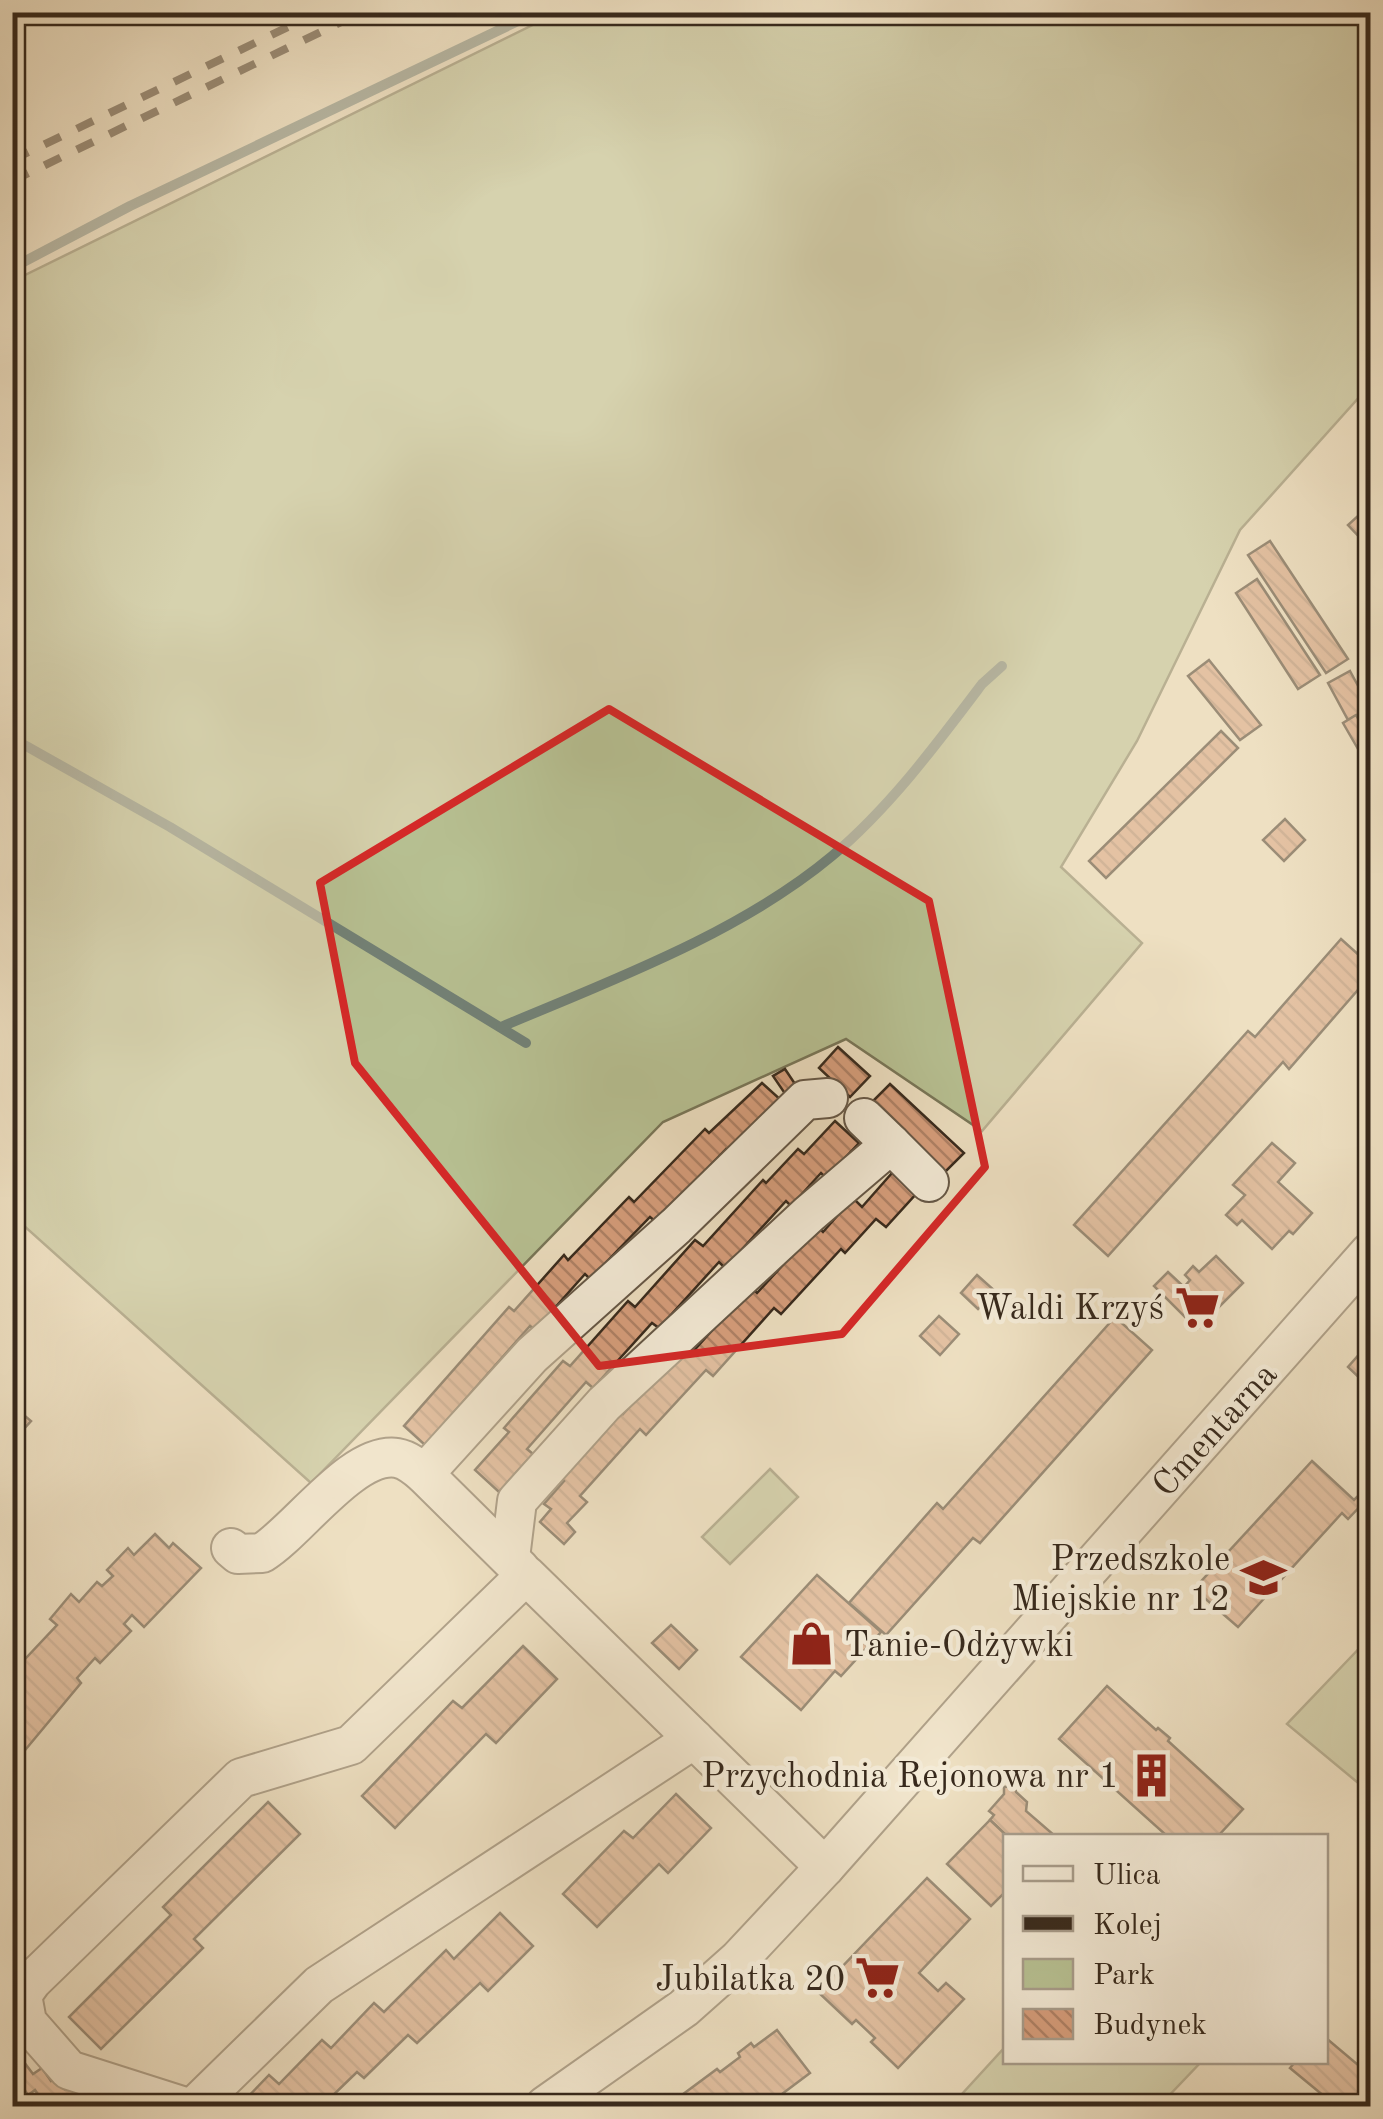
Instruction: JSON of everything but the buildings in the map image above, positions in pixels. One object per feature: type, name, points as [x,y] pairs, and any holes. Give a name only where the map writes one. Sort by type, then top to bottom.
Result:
[{"type":"street","points":[[424,1474],[532,1354],[676,1226],[805,1100],[828,1098]]},
{"type":"street","points":[[864,1118],[929,1182]]},
{"type":"street","points":[[182,2106],[68,2070],[33,2032],[17,1995],[241,1778],[351,1744],[518,1566],[516,1501],[604,1404],[809,1214],[891,1144]]},
{"type":"street","name":"Cmentarna","points":[[544,2106],[684,2008],[738,1960],[1370,1252]]},
{"type":"street","points":[[231,1548],[238,1554],[250,1555],[273,1546],[371,1461],[397,1458],[409,1462],[825,1866]]},
{"type":"street","points":[[195,2106],[320,1985],[694,1740]]},
{"type":"highlighted area","points":[[609,709],[929,901],[985,1167],[842,1334],[599,1366],[355,1063],[320,883]]},
{"type":"green space","points":[[557,13],[1370,13],[1370,385],[1240,530],[1137,741],[1061,867],[1142,943],[982,1131],[846,1039],[663,1122],[311,1483],[13,1216],[13,281]]},
{"type":"green space","points":[[770,1469],[798,1497],[730,1564],[702,1537]]},
{"type":"green space","points":[[1370,1637],[1370,1766],[1357,1782],[1287,1724]]},
{"type":"green space","points":[[1003,2049],[1003,2064],[1199,2064],[1159,2106],[951,2106]]},
{"type":"waterway","points":[[12,268],[130,206],[537,12]]},
{"type":"waterway","points":[[501,1027],[673,953],[796,884],[832,856],[893,796],[982,684],[1002,666]]},
{"type":"waterway","points":[[12,738],[170,827],[526,1043]]},
{"type":"railway","points":[[12,160],[319,12]]},
{"type":"railway","points":[[12,181],[362,12]]},
{"type":"place","name":"Waldi Krzyś","points":[[1197,1307]]},
{"type":"place","name":"Przedszkole Miejskie nr 12","points":[[1263,1578]]},
{"type":"place","name":"Tanie-Odżywki","points":[[811,1644]]},
{"type":"place","name":"Przychodnia Rejonowa nr 1","points":[[1152,1775]]},
{"type":"place","name":"Jubilatka 20","points":[[878,1978]]}]
